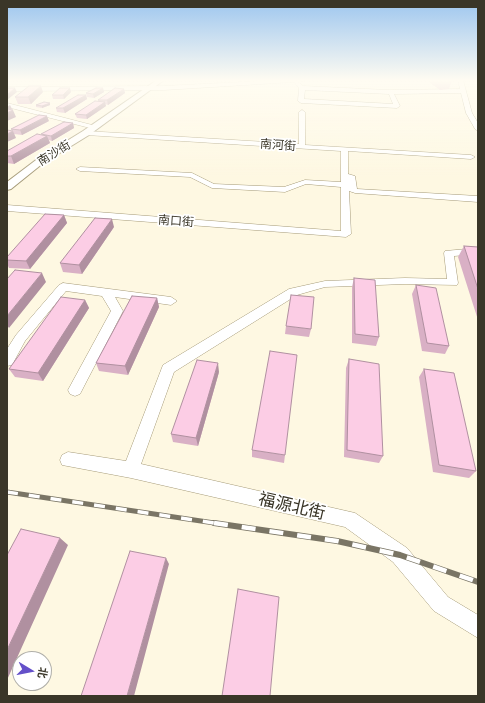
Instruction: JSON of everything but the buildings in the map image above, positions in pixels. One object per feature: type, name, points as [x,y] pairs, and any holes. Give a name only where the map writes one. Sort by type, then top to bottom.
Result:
[{"type":"street","points":[[37,113],[94,128]]},
{"type":"street","name":"南沙街","points":[[7,187],[39,162],[116,113]]},
{"type":"street","points":[[302,113],[302,147]]},
{"type":"street","points":[[469,113],[478,129]]},
{"type":"street","name":"南河街","points":[[86,133],[471,157]]},
{"type":"street","points":[[80,170],[192,175],[212,186],[285,190],[305,182],[345,185],[344,149]]},
{"type":"street","points":[[345,167],[350,170],[352,189],[355,191],[478,199]]},
{"type":"street","name":"南口街","points":[[7,208],[346,234],[345,185]]},
{"type":"street","points":[[131,470],[168,369],[293,292],[325,284],[405,281],[453,283],[448,253],[478,251]]},
{"type":"street","points":[[7,361],[20,338],[63,287],[171,301]]},
{"type":"street","points":[[75,390],[117,311],[106,292]]},
{"type":"street","points":[[7,336],[20,338]]},
{"type":"street","name":"福源北街","points":[[68,460],[131,470],[349,519],[400,555],[441,604],[478,627]]},
{"type":"railway","points":[[7,492],[221,524]]},
{"type":"railway","points":[[214,523],[337,541],[400,555],[478,582]]}]
